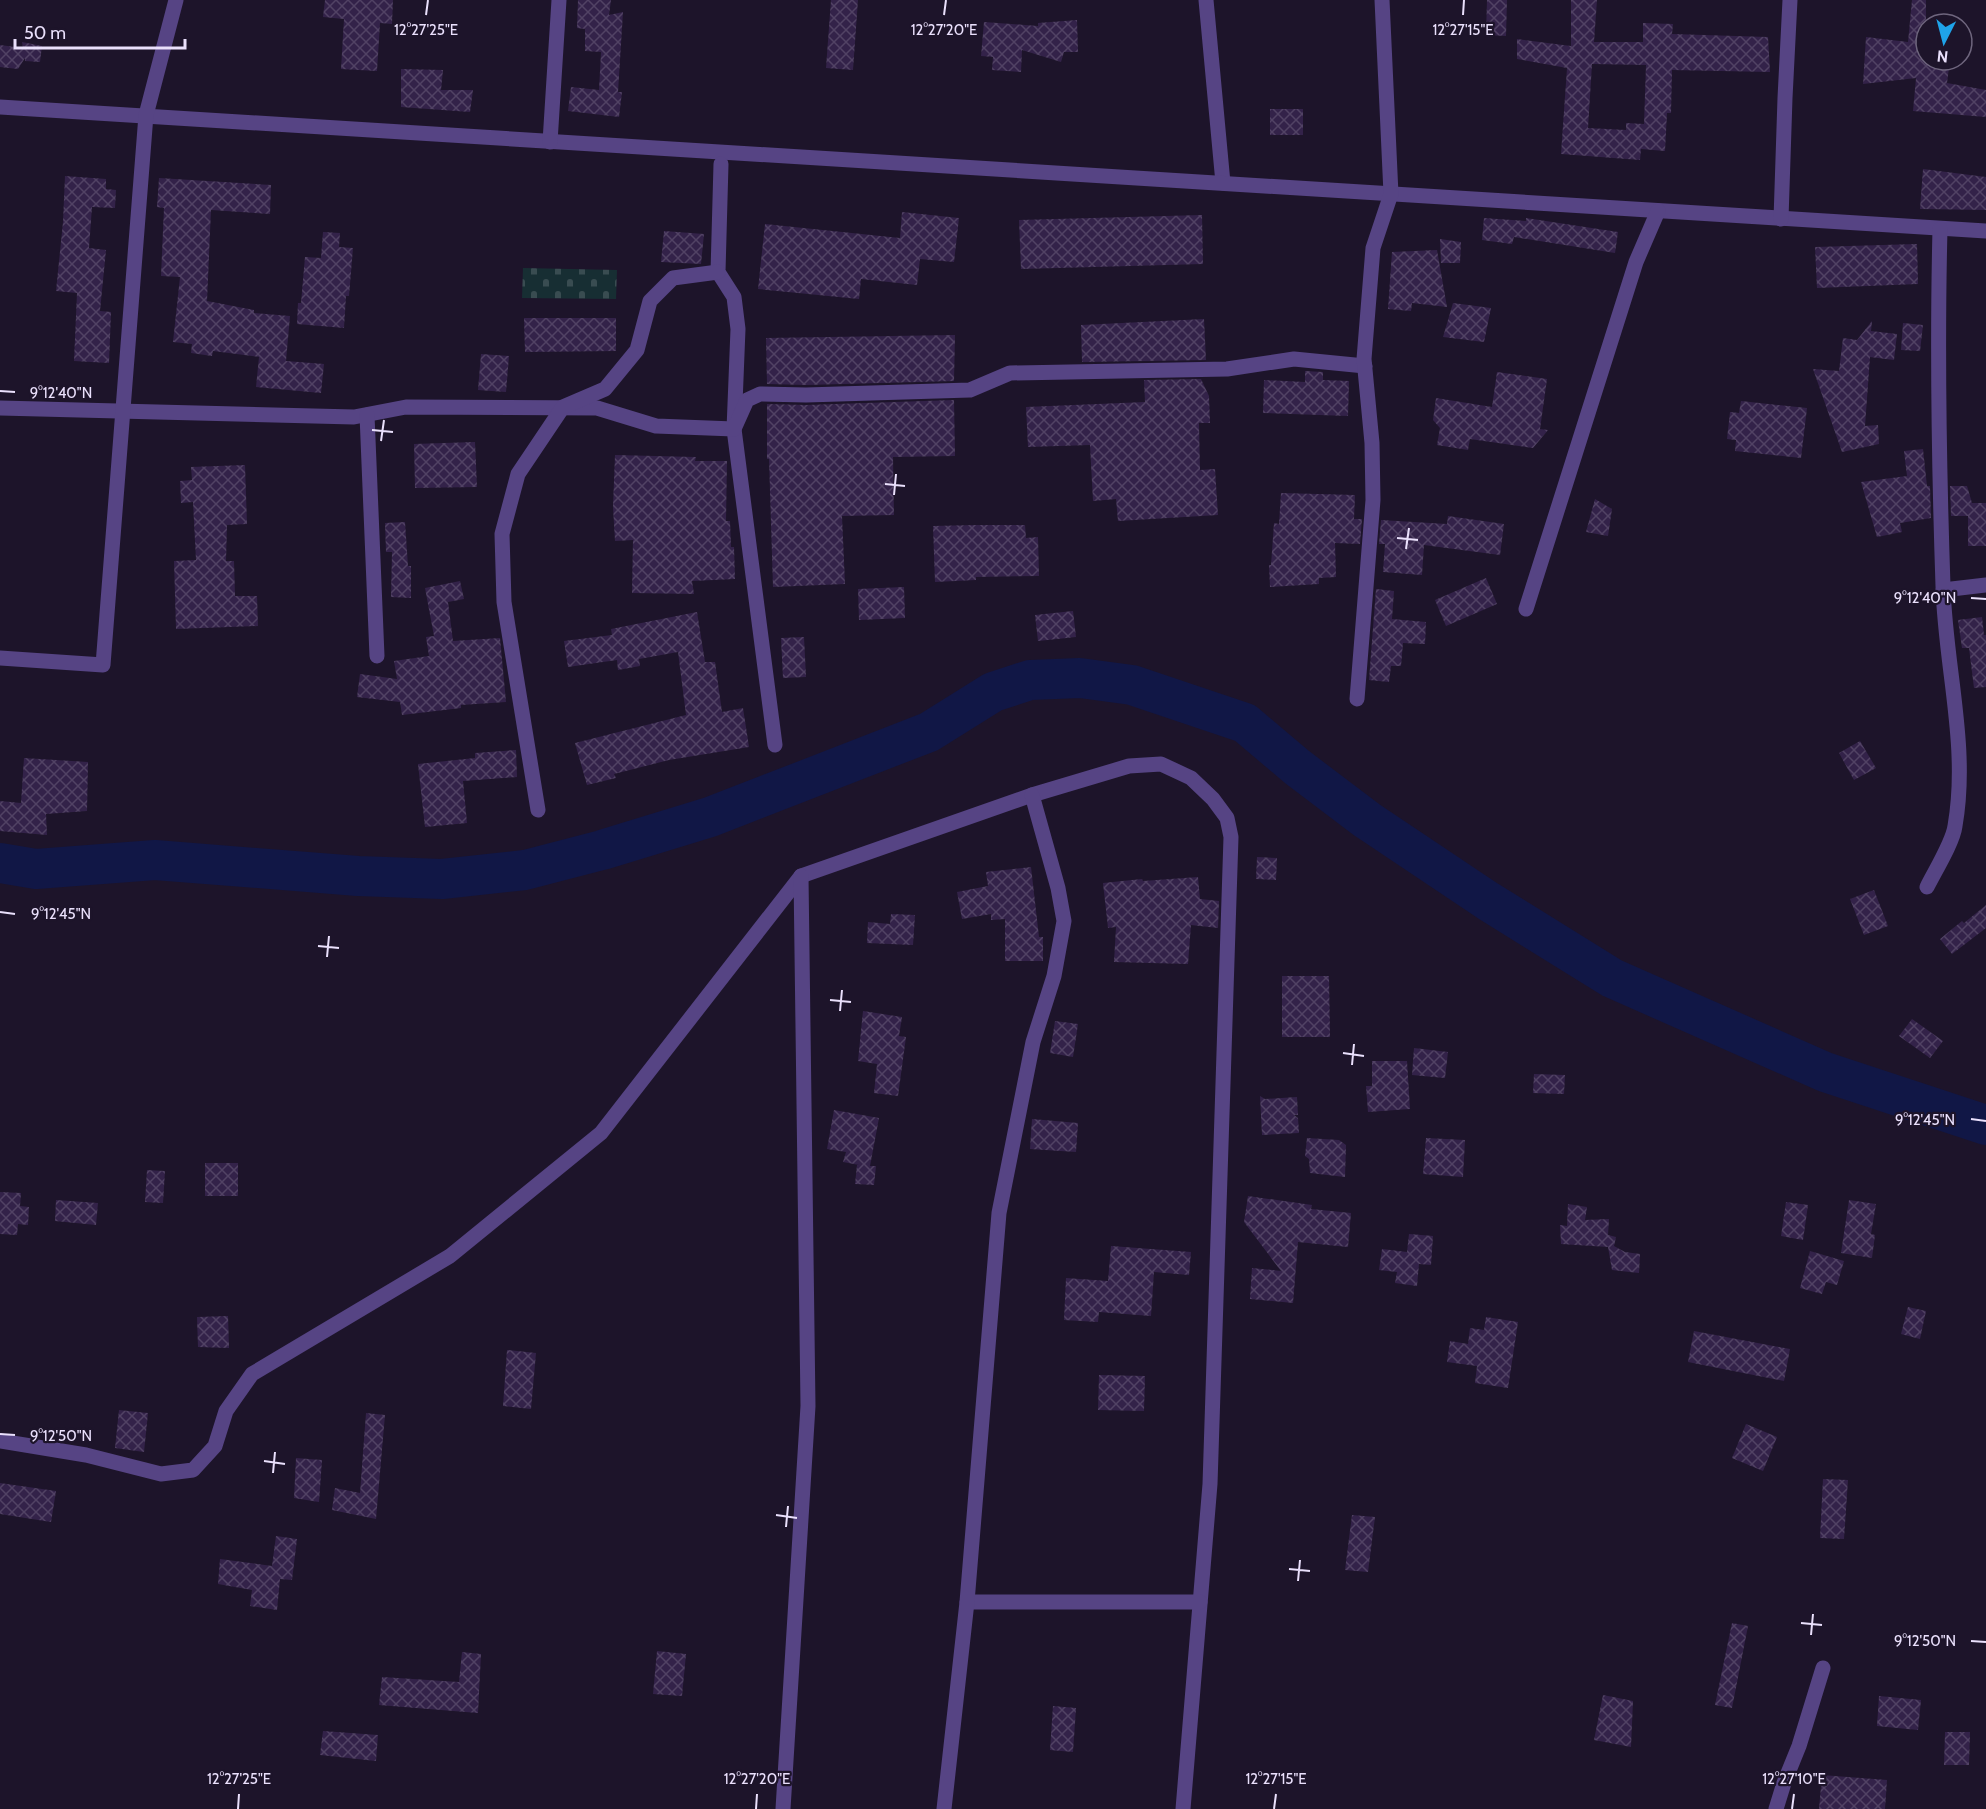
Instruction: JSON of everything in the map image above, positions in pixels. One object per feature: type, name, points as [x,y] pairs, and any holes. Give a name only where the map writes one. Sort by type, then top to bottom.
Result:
[{"type":"street","points":[[0,658],[103,665],[146,115],[176,0]]},
{"type":"street","points":[[550,142],[559,0]]},
{"type":"street","points":[[1206,0],[1223,183]]},
{"type":"street","points":[[1357,699],[1373,500],[1372,442],[1365,366],[1373,248],[1391,194],[1382,0]]},
{"type":"street","points":[[1781,219],[1790,0]]},
{"type":"street","points":[[0,107],[1986,231]]},
{"type":"street","points":[[721,164],[718,272],[734,297],[738,329],[734,429],[775,745]]},
{"type":"street","points":[[1526,609],[1636,262],[1658,211]]},
{"type":"street","points":[[1927,887],[1955,828],[1959,779],[1955,698],[1943,590],[1938,306],[1940,228]]},
{"type":"street","points":[[538,810],[504,602],[502,534],[518,474],[563,407],[605,389],[637,350],[650,301],[673,278],[718,272]]},
{"type":"street","points":[[734,429],[747,400],[760,394],[806,395],[970,390],[1010,373],[1227,369],[1294,359],[1365,366]]},
{"type":"street","points":[[0,408],[354,417],[406,407],[563,407],[597,408],[656,426],[734,429]]},
{"type":"street","points":[[366,415],[377,656]]},
{"type":"street","points":[[1943,590],[1986,585]]},
{"type":"street","points":[[0,1441],[86,1455],[161,1474],[193,1470],[215,1446],[226,1411],[252,1374],[450,1256],[602,1133],[801,876],[1032,795],[1130,766],[1161,764],[1191,778],[1213,799],[1227,818],[1231,837],[1210,1472],[1183,1809]]},
{"type":"street","points":[[944,1809],[967,1602],[999,1212],[1033,1042],[1054,976],[1064,921],[1058,888],[1032,795]]},
{"type":"street","points":[[783,1809],[808,1406],[801,876]]},
{"type":"street","points":[[967,1602],[1200,1602]]},
{"type":"street","points":[[1776,1809],[1799,1746],[1822,1668]]},
{"type":"green space","points":[[523,268],[617,270],[616,299],[522,298]]},
{"type":"building","points":[[325,0],[393,0],[392,24],[380,23],[377,71],[341,69],[344,19],[323,17]]},
{"type":"building","points":[[578,0],[611,0],[609,15],[623,12],[618,92],[622,92],[619,117],[568,111],[571,87],[599,90],[601,52],[585,51],[585,29],[577,28]]},
{"type":"building","points":[[831,0],[858,0],[853,70],[826,68]]},
{"type":"building","points":[[1487,0],[1507,0],[1506,36],[1486,35]]},
{"type":"building","points":[[1571,0],[1597,0],[1594,42],[1643,42],[1643,23],[1673,24],[1672,34],[1768,37],[1770,72],[1672,70],[1671,113],[1667,113],[1665,151],[1641,149],[1640,160],[1561,154],[1567,68],[1517,59],[1517,39],[1571,46]],"holes":[[[1592,64],[1646,65],[1644,124],[1626,123],[1626,130],[1588,128]]]},
{"type":"building","points":[[1912,0],[1926,0],[1926,12],[1914,12],[1914,72],[1948,72],[1947,83],[1986,90],[1986,117],[1913,111],[1916,78],[1863,84],[1866,37],[1908,42]]},
{"type":"building","points":[[1077,20],[1078,52],[1064,52],[1061,62],[1022,50],[1021,72],[992,70],[993,57],[981,56],[984,22],[1038,26],[1038,23]]},
{"type":"building","points":[[22,42],[42,46],[40,62],[25,61],[25,58],[18,69],[0,67],[0,45],[23,48]]},
{"type":"building","points":[[401,69],[443,70],[441,90],[473,90],[470,112],[401,107]]},
{"type":"building","points":[[1270,109],[1303,109],[1303,135],[1270,135]]},
{"type":"building","points":[[1923,169],[1986,177],[1986,210],[1920,209]]},
{"type":"building","points":[[65,176],[106,179],[106,189],[116,190],[115,208],[92,207],[89,248],[106,250],[100,311],[111,312],[109,363],[74,361],[77,293],[56,291]]},
{"type":"building","points":[[159,178],[271,185],[270,214],[211,210],[207,301],[254,310],[254,313],[290,316],[286,361],[324,364],[321,393],[256,387],[259,357],[213,351],[212,356],[191,353],[192,344],[173,342],[180,277],[161,276],[164,208],[157,207]]},
{"type":"building","points":[[902,212],[959,218],[954,262],[920,259],[917,285],[861,279],[859,299],[758,289],[765,224],[900,238]]},
{"type":"building","points":[[1202,215],[1203,264],[1021,269],[1019,220]]},
{"type":"building","points":[[1484,218],[1526,221],[1526,218],[1618,232],[1615,253],[1514,237],[1512,244],[1482,240]]},
{"type":"building","points":[[664,231],[704,234],[701,264],[661,262]]},
{"type":"building","points":[[323,232],[340,233],[339,247],[353,248],[344,328],[297,324],[305,257],[321,258]]},
{"type":"building","points":[[1440,239],[1461,242],[1460,263],[1441,263]]},
{"type":"building","points":[[1917,244],[1918,284],[1817,288],[1815,247]]},
{"type":"building","points":[[1437,250],[1447,307],[1412,303],[1411,311],[1388,309],[1392,252]]},
{"type":"building","points":[[1453,303],[1491,308],[1484,342],[1443,337]]},
{"type":"building","points":[[524,318],[616,318],[616,351],[525,352]]},
{"type":"building","points":[[1204,319],[1206,360],[1082,362],[1081,325]]},
{"type":"building","points":[[1872,321],[1871,331],[1897,334],[1894,360],[1870,357],[1865,426],[1878,425],[1879,444],[1842,452],[1813,369],[1839,371],[1843,338],[1857,340]]},
{"type":"building","points":[[1903,323],[1923,325],[1920,351],[1901,350]]},
{"type":"building","points":[[955,335],[954,381],[767,384],[766,338]]},
{"type":"building","points":[[481,354],[509,356],[506,392],[478,390]]},
{"type":"building","points":[[1305,371],[1323,372],[1323,380],[1349,381],[1348,416],[1263,413],[1264,380],[1305,382]]},
{"type":"building","points":[[1497,372],[1547,379],[1540,429],[1548,430],[1533,448],[1470,439],[1468,450],[1437,445],[1440,428],[1433,420],[1436,398],[1492,407]]},
{"type":"building","points":[[1201,379],[1209,396],[1210,423],[1199,423],[1200,470],[1215,469],[1218,515],[1118,521],[1116,499],[1093,501],[1090,445],[1028,447],[1026,407],[1145,402],[1144,380]]},
{"type":"building","points":[[954,400],[955,456],[893,457],[894,515],[842,516],[845,584],[773,587],[769,459],[767,459],[767,404],[806,405]]},
{"type":"building","points":[[1741,401],[1807,408],[1801,458],[1735,451],[1736,440],[1727,439],[1730,412],[1739,413]]},
{"type":"building","points":[[475,442],[477,487],[415,488],[414,444]]},
{"type":"building","points":[[1923,449],[1927,486],[1930,486],[1931,518],[1900,523],[1902,532],[1877,537],[1861,482],[1907,476],[1904,451]]},
{"type":"building","points":[[615,455],[696,457],[695,461],[727,461],[726,521],[730,521],[735,579],[692,581],[694,594],[632,593],[633,540],[615,541],[613,507]]},
{"type":"building","points":[[245,465],[247,524],[227,525],[226,561],[234,561],[235,596],[257,596],[258,626],[176,629],[174,561],[196,560],[193,502],[181,503],[180,481],[192,480],[191,467]]},
{"type":"building","points":[[1950,486],[1967,486],[1972,503],[1986,503],[1986,546],[1968,546],[1968,516],[1951,516]]},
{"type":"building","points":[[1281,493],[1355,495],[1354,519],[1362,519],[1360,544],[1335,543],[1336,577],[1319,578],[1319,584],[1270,587],[1269,565],[1271,565],[1274,523],[1279,524]]},
{"type":"building","points":[[1595,499],[1612,509],[1608,536],[1586,532]]},
{"type":"building","points":[[1448,516],[1504,524],[1500,555],[1424,545],[1422,575],[1383,572],[1385,544],[1379,544],[1381,520],[1447,524]]},
{"type":"building","points":[[405,522],[408,566],[411,566],[411,598],[391,597],[392,552],[386,552],[385,523]]},
{"type":"building","points":[[1025,525],[1026,538],[1038,537],[1039,576],[976,577],[976,580],[935,582],[933,526]]},
{"type":"building","points":[[1486,578],[1497,604],[1446,626],[1435,600]]},
{"type":"building","points":[[460,581],[464,599],[448,602],[453,641],[500,638],[506,702],[461,705],[461,708],[402,715],[400,702],[357,697],[360,674],[397,679],[394,661],[429,656],[426,637],[434,636],[425,588]]},
{"type":"building","points":[[904,587],[905,618],[859,620],[858,589]]},
{"type":"building","points":[[1376,589],[1394,591],[1392,619],[1426,622],[1425,644],[1403,643],[1401,666],[1391,666],[1389,682],[1369,680]]},
{"type":"building","points":[[1073,611],[1076,637],[1038,641],[1035,615]]},
{"type":"building","points":[[697,612],[705,662],[715,662],[722,712],[743,708],[749,747],[669,760],[614,774],[616,778],[587,785],[575,743],[686,715],[678,652],[639,659],[640,666],[618,670],[617,660],[568,667],[564,641],[612,635],[611,629]]},
{"type":"building","points":[[1982,617],[1984,635],[1986,635],[1986,687],[1974,688],[1969,648],[1962,648],[1958,620]]},
{"type":"building","points":[[804,637],[806,677],[783,678],[781,638]]},
{"type":"building","points":[[1860,741],[1876,768],[1854,780],[1839,753]]},
{"type":"building","points":[[516,750],[517,777],[463,781],[467,823],[425,827],[418,764],[475,758],[475,753]]},
{"type":"building","points":[[24,758],[88,762],[87,811],[46,814],[47,835],[0,831],[0,801],[21,803]]},
{"type":"building","points":[[1257,857],[1277,858],[1276,880],[1256,879]]},
{"type":"building","points":[[1031,867],[1039,937],[1043,937],[1043,961],[1005,961],[1005,919],[991,920],[991,914],[962,919],[957,892],[988,886],[986,872]]},
{"type":"building","points":[[1198,877],[1200,899],[1219,901],[1218,928],[1191,925],[1188,964],[1114,962],[1116,927],[1108,928],[1103,883]]},
{"type":"building","points":[[1874,890],[1888,926],[1864,935],[1850,899]]},
{"type":"building","points":[[1986,905],[1986,928],[1952,954],[1940,939]]},
{"type":"building","points":[[891,914],[915,915],[913,945],[867,943],[868,922],[890,924]]},
{"type":"building","points":[[1282,976],[1329,976],[1330,1037],[1282,1037]]},
{"type":"building","points":[[863,1011],[902,1017],[899,1036],[906,1037],[898,1096],[874,1093],[877,1064],[858,1061]]},
{"type":"building","points":[[1912,1019],[1943,1041],[1930,1058],[1899,1036]]},
{"type":"building","points":[[1055,1021],[1078,1024],[1073,1057],[1050,1053]]},
{"type":"building","points":[[1414,1048],[1448,1052],[1445,1078],[1412,1075]]},
{"type":"building","points":[[1372,1061],[1407,1061],[1410,1109],[1368,1112],[1366,1086],[1372,1086]]},
{"type":"building","points":[[1534,1074],[1565,1075],[1564,1094],[1533,1093]]},
{"type":"building","points":[[1260,1096],[1265,1099],[1297,1097],[1298,1115],[1294,1115],[1298,1118],[1299,1133],[1262,1135]]},
{"type":"building","points":[[834,1110],[879,1118],[870,1166],[876,1166],[874,1185],[855,1184],[857,1165],[859,1165],[843,1162],[846,1152],[827,1149]]},
{"type":"building","points":[[1032,1119],[1078,1123],[1076,1152],[1030,1149]]},
{"type":"building","points":[[1307,1138],[1339,1140],[1346,1145],[1345,1177],[1310,1173],[1309,1159],[1305,1156]]},
{"type":"building","points":[[1426,1138],[1465,1140],[1463,1177],[1423,1174]]},
{"type":"building","points":[[205,1163],[238,1163],[238,1196],[205,1196]]},
{"type":"building","points":[[147,1170],[165,1171],[163,1203],[145,1202]]},
{"type":"building","points":[[0,1192],[21,1193],[20,1206],[29,1207],[28,1225],[18,1224],[17,1235],[0,1234]]},
{"type":"building","points":[[1248,1196],[1312,1205],[1311,1209],[1351,1213],[1348,1247],[1298,1242],[1293,1303],[1250,1299],[1252,1268],[1281,1271],[1244,1222]]},
{"type":"building","points":[[56,1200],[98,1203],[96,1225],[55,1221]]},
{"type":"building","points":[[1849,1200],[1876,1204],[1871,1234],[1875,1235],[1872,1258],[1841,1253]]},
{"type":"building","points":[[1786,1202],[1808,1205],[1803,1240],[1781,1236]]},
{"type":"building","points":[[1568,1204],[1587,1207],[1585,1220],[1609,1219],[1608,1235],[1616,1237],[1614,1246],[1625,1252],[1640,1254],[1639,1273],[1612,1270],[1608,1247],[1561,1244],[1560,1225],[1567,1226]]},
{"type":"building","points":[[1409,1234],[1433,1236],[1431,1265],[1419,1264],[1417,1286],[1395,1283],[1397,1272],[1379,1270],[1382,1249],[1407,1252]]},
{"type":"building","points":[[1111,1246],[1191,1252],[1189,1275],[1154,1272],[1151,1316],[1099,1312],[1098,1322],[1064,1320],[1066,1278],[1108,1281]]},
{"type":"building","points":[[1810,1251],[1844,1261],[1837,1285],[1826,1282],[1822,1294],[1800,1288]]},
{"type":"building","points":[[1908,1307],[1926,1311],[1920,1339],[1901,1334]]},
{"type":"building","points":[[228,1316],[229,1348],[198,1347],[197,1317]]},
{"type":"building","points":[[1486,1317],[1518,1322],[1508,1388],[1475,1383],[1477,1366],[1447,1362],[1450,1341],[1468,1344],[1470,1328],[1484,1330]]},
{"type":"building","points":[[1694,1331],[1790,1349],[1784,1381],[1688,1362]]},
{"type":"building","points":[[507,1350],[536,1353],[531,1409],[503,1406]]},
{"type":"building","points":[[1099,1375],[1145,1376],[1144,1411],[1098,1410]]},
{"type":"building","points":[[119,1410],[148,1413],[144,1452],[115,1448]]},
{"type":"building","points":[[366,1413],[385,1415],[376,1519],[332,1510],[335,1488],[360,1493]]},
{"type":"building","points":[[1746,1424],[1777,1437],[1763,1471],[1732,1458]]},
{"type":"building","points":[[296,1458],[322,1460],[319,1502],[294,1498]]},
{"type":"building","points":[[1823,1479],[1848,1480],[1844,1539],[1820,1538]]},
{"type":"building","points":[[0,1483],[56,1491],[51,1522],[0,1514]]},
{"type":"building","points":[[1352,1515],[1375,1517],[1368,1572],[1345,1570]]},
{"type":"building","points":[[276,1536],[297,1539],[292,1580],[280,1579],[277,1610],[250,1606],[252,1590],[218,1584],[220,1559],[272,1566]]},
{"type":"building","points":[[1732,1623],[1748,1626],[1732,1708],[1715,1705]]},
{"type":"building","points":[[657,1651],[686,1654],[682,1696],[653,1694]]},
{"type":"building","points":[[462,1652],[481,1654],[478,1713],[379,1705],[382,1677],[459,1682]]},
{"type":"building","points":[[1603,1695],[1633,1701],[1631,1747],[1594,1740]]},
{"type":"building","points":[[1879,1696],[1921,1700],[1918,1730],[1877,1726]]},
{"type":"building","points":[[1053,1706],[1076,1708],[1073,1752],[1050,1750]]},
{"type":"building","points":[[323,1731],[378,1735],[376,1761],[320,1755]]},
{"type":"building","points":[[1945,1732],[1970,1732],[1969,1765],[1944,1765]]},
{"type":"building","points":[[1822,1775],[1887,1780],[1885,1809],[1819,1809]]},
{"type":"waterway","points":[[0,863],[36,869],[155,860],[358,876],[442,879],[525,870],[602,850],[710,817],[929,732],[993,692],[1030,680],[1080,678],[1132,685],[1245,723],[1297,767],[1367,820],[1488,901],[1612,978],[1825,1072],[1986,1125]]}]
